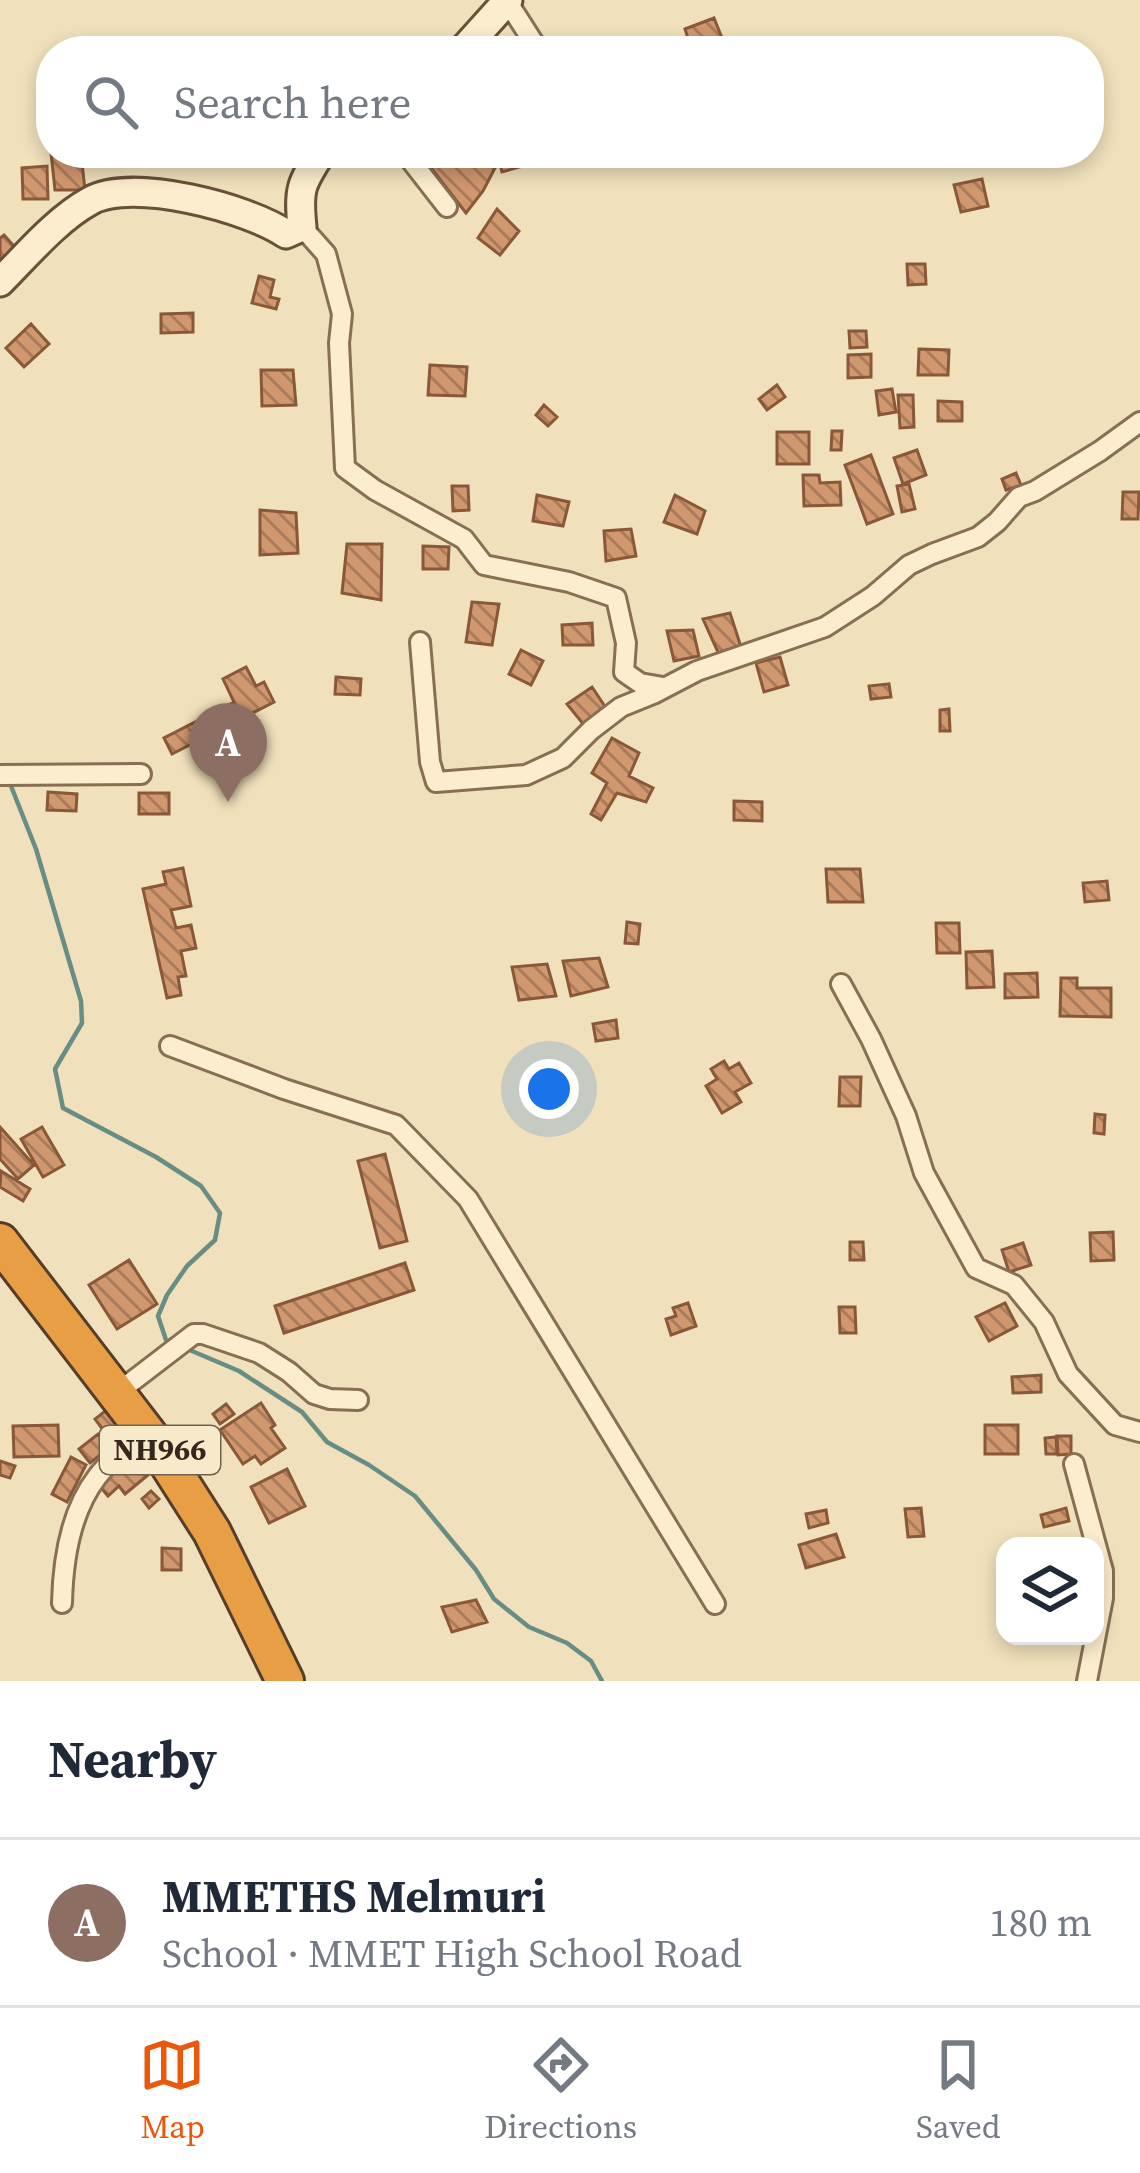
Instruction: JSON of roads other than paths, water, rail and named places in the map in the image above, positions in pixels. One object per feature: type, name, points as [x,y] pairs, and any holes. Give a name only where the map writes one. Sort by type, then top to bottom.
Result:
[{"type":"highway","name":"NH966","points":[[2,1250],[125,1387],[145,1430],[212,1532],[285,1681]]},
{"type":"street","points":[[476,36],[507,1],[529,36]]},
{"type":"street","points":[[311,168],[299,200],[302,227],[326,254],[342,314],[345,468],[464,539],[484,566],[569,582],[616,598],[626,643],[624,672],[640,683],[664,687]]},
{"type":"street","points":[[417,168],[447,207]]},
{"type":"street","points":[[0,282],[35,244],[92,199],[117,194],[191,199],[267,221],[286,234],[302,227]]},
{"type":"street","points":[[420,642],[430,762],[436,782],[526,775],[563,758],[621,707],[697,670],[825,627],[909,565],[978,538],[1019,497],[1140,422]]},
{"type":"street","points":[[9,775],[141,774]]},
{"type":"street","points":[[841,985],[906,1115],[924,1173],[976,1268],[1013,1285],[1044,1322],[1068,1374],[1115,1425],[1140,1432]]},
{"type":"street","points":[[170,1046],[396,1125],[411,1139],[468,1199],[715,1604]]},
{"type":"street","points":[[125,1387],[194,1334],[203,1334],[259,1353],[314,1394],[358,1400]]},
{"type":"street","points":[[62,1603],[63,1562],[82,1500],[98,1475],[145,1430]]},
{"type":"street","points":[[1074,1464],[1103,1570],[1103,1598],[1087,1681]]},
{"type":"waterway","points":[[9,781],[36,849],[81,1001],[82,1023],[55,1069],[63,1108],[201,1186],[220,1213],[215,1240],[187,1266],[158,1316],[166,1340],[174,1343]]},
{"type":"waterway","points":[[185,1348],[239,1371],[302,1412],[327,1442],[415,1496],[494,1599],[529,1627],[567,1643],[591,1661],[602,1681]]},
{"type":"place","name":"MMETHS Melmuri","points":[[228,802]]}]
